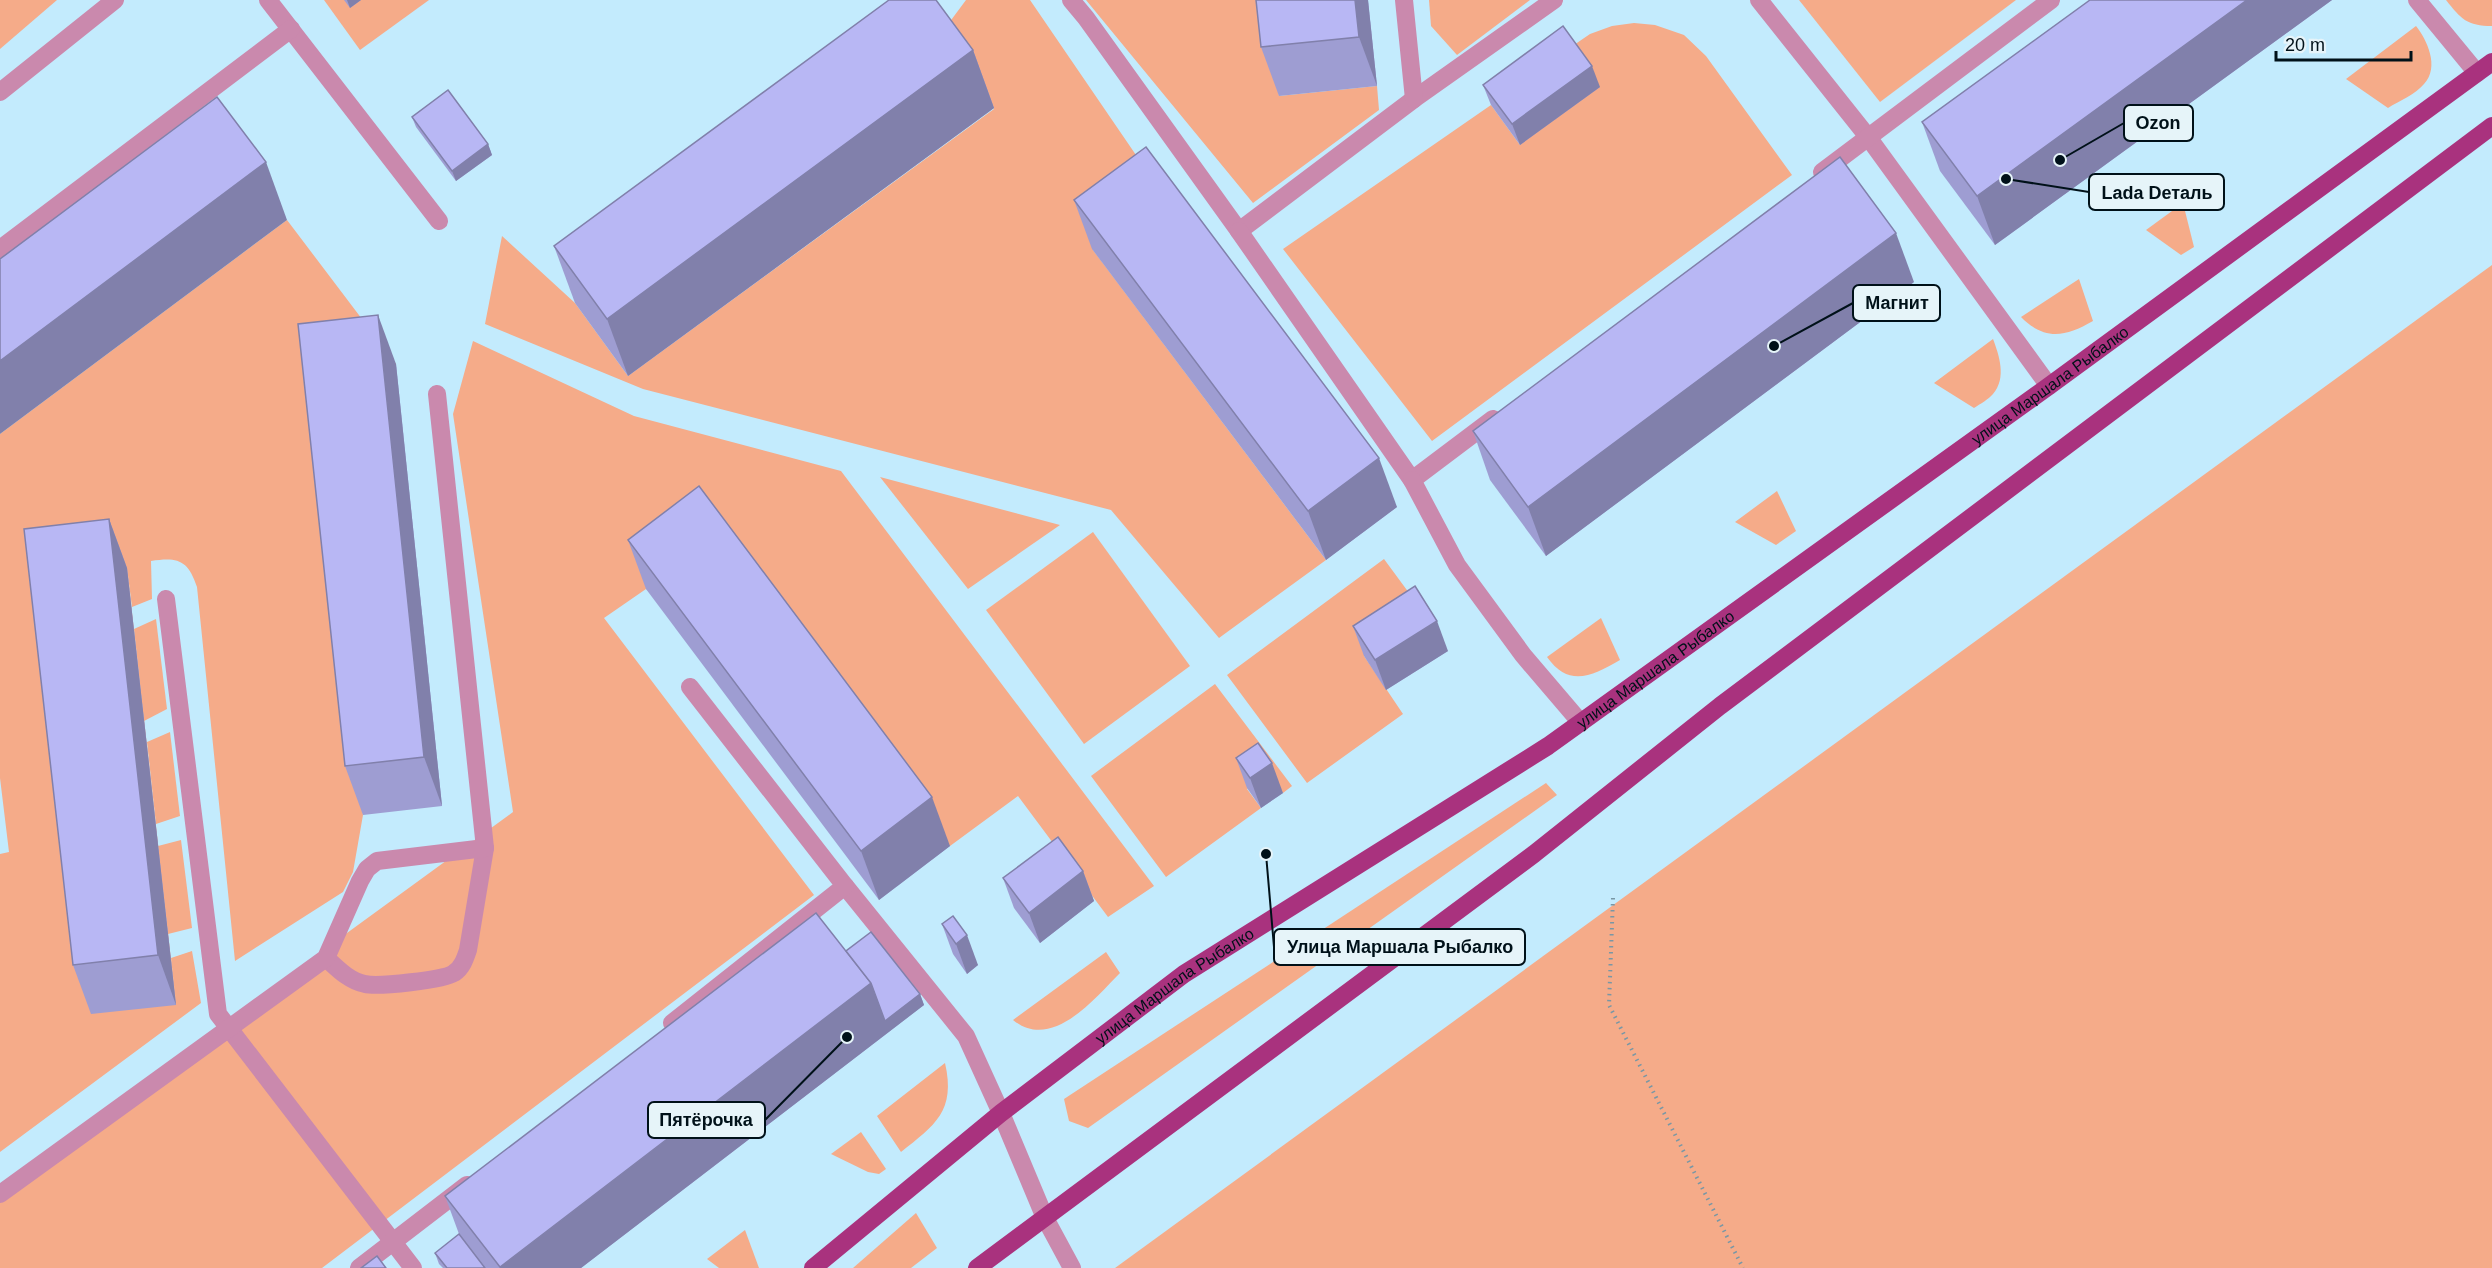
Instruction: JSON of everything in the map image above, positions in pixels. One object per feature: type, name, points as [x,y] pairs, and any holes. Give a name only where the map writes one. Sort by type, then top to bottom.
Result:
[{"type":"main road","name":"улица Маршала Рыбалко","points":[[813,1268],[1001,1113],[1184,974],[1548,746],[1581,723],[2049,386],[2492,62]]},
{"type":"main road","points":[[977,1268],[1534,854],[1720,706],[2492,126]]},
{"type":"street","points":[[0,92],[115,0]]},
{"type":"street","points":[[268,0],[438,221]]},
{"type":"street","points":[[1071,0],[1239,231],[1412,480],[1457,565],[1523,655],[1581,723]]},
{"type":"street","points":[[1404,0],[1414,99]]},
{"type":"street","points":[[1239,231],[1414,99],[1554,0]]},
{"type":"street","points":[[1759,0],[1868,137],[2049,386]]},
{"type":"street","points":[[1811,180],[2051,0]]},
{"type":"street","points":[[2418,0],[2477,73]]},
{"type":"street","points":[[0,249],[291,29]]},
{"type":"street","points":[[326,958],[349,977],[364,984],[398,983],[453,974],[463,964],[468,950],[485,848],[437,394]]},
{"type":"street","points":[[1412,480],[1507,409]]},
{"type":"street","points":[[166,599],[218,1014],[413,1268]]},
{"type":"street","points":[[690,687],[845,886],[966,1036],[1045,1218],[1072,1268]]},
{"type":"street","points":[[0,1194],[326,958],[360,881],[367,869],[377,861],[485,848]]},
{"type":"street","points":[[657,1035],[845,886]]},
{"type":"street","points":[[359,1268],[478,1176]]},
{"type":"path","points":[[1613,898],[1609,1005],[1743,1268]]},
{"type":"shaded area","points":[[0,0],[57,0],[0,49]]},
{"type":"shaded area","points":[[324,0],[429,0],[360,50]]},
{"type":"shaded area","points":[[966,0],[1030,0],[1164,196],[1093,250],[1326,560],[1219,638],[1111,510],[643,389],[485,324],[502,236],[575,303],[628,376],[994,109],[940,35]]},
{"type":"shaded area","points":[[1086,0],[1268,0],[1279,96],[1377,86],[1379,110],[1253,203]]},
{"type":"shaded area","points":[[1429,0],[1530,0],[1457,55],[1431,26]]},
{"type":"shaded area","points":[[1799,0],[2016,0],[1880,102]]},
{"type":"shaded area","points":[[2446,0],[2492,0],[2492,26],[2470,23]]},
{"type":"shaded area","points":[[1634,23],[1655,25],[1684,35],[1706,56],[1792,175],[1432,441],[1283,249],[1491,105],[1520,145],[1571,47],[1590,34],[1612,26]]},
{"type":"shaded area","points":[[2416,26],[2428,46],[2431,62],[2429,77],[2417,91],[2388,108],[2346,79]]},
{"type":"shaded area","points":[[2183,203],[2194,247],[2181,255],[2146,230]]},
{"type":"shaded area","points":[[287,220],[396,364],[316,373],[363,815],[353,872],[343,892],[235,961],[197,587],[190,571],[181,562],[151,561],[152,599],[132,607],[127,568],[176,1004],[171,958],[192,951],[201,1003],[0,1152],[0,854],[9,852],[0,778],[0,434]]},
{"type":"shaded area","points":[[2492,265],[2492,1268],[1115,1268]]},
{"type":"shaded area","points":[[2079,279],[2093,321],[2073,330],[2056,334],[2038,330],[2021,317]]},
{"type":"shaded area","points":[[1993,339],[2001,374],[1997,388],[1987,400],[1974,408],[1934,383]]},
{"type":"shaded area","points":[[473,341],[634,416],[841,471],[1154,886],[1108,917],[1018,796],[950,846],[646,589],[604,618],[814,895],[322,1268],[0,1268],[0,1186],[513,812],[453,414]]},
{"type":"shaded area","points":[[880,477],[1060,525],[968,589]]},
{"type":"shaded area","points":[[1777,491],[1796,531],[1776,545],[1735,522]]},
{"type":"shaded area","points":[[1093,532],[1190,666],[1084,744],[986,610]]},
{"type":"shaded area","points":[[1384,559],[1426,616],[1364,656],[1403,714],[1307,783],[1227,675]]},
{"type":"shaded area","points":[[1601,618],[1620,660],[1600,671],[1581,676],[1572,676],[1555,667],[1547,657]]},
{"type":"shaded area","points":[[156,619],[167,709],[144,721],[134,629]]},
{"type":"shaded area","points":[[1215,684],[1292,786],[1283,793],[1269,774],[1247,789],[1261,808],[1166,877],[1091,776]]},
{"type":"shaded area","points":[[170,732],[180,816],[156,824],[147,742]]},
{"type":"shaded area","points":[[1546,783],[1557,795],[1088,1128],[1069,1121],[1064,1099]]},
{"type":"shaded area","points":[[181,840],[192,928],[168,934],[158,846]]},
{"type":"shaded area","points":[[1106,952],[1120,973],[1072,1018],[1043,1030],[1028,1028],[1013,1020]]},
{"type":"shaded area","points":[[945,1063],[948,1093],[945,1105],[933,1125],[901,1152],[877,1116]]},
{"type":"shaded area","points":[[861,1132],[886,1169],[879,1174],[868,1172],[831,1154]]},
{"type":"shaded area","points":[[916,1213],[937,1248],[911,1268],[853,1268]]},
{"type":"shaded area","points":[[745,1230],[759,1268],[719,1268],[707,1259]]},
{"type":"building","points":[[889,0],[936,0],[973,50],[607,319],[554,246]]},
{"type":"building","points":[[1256,0],[1355,0],[1359,37],[1261,47]]},
{"type":"building","points":[[2090,0],[2247,0],[1977,196],[1922,122]]},
{"type":"building","points":[[1563,26],[1592,66],[1512,124],[1483,85]]},
{"type":"building","points":[[448,90],[488,144],[452,171],[412,117]]},
{"type":"building","points":[[217,97],[266,162],[0,361],[0,259]]},
{"type":"building","points":[[1146,147],[1379,458],[1308,511],[1074,200]]},
{"type":"building","points":[[1840,157],[1896,233],[1528,507],[1473,431]]},
{"type":"building","points":[[378,315],[424,757],[345,766],[298,324]]},
{"type":"building","points":[[699,486],[932,797],[861,851],[628,540]]},
{"type":"building","points":[[109,519],[158,955],[73,965],[24,529]]},
{"type":"building","points":[[1415,586],[1437,621],[1375,660],[1353,626]]},
{"type":"building","points":[[1258,743],[1272,763],[1250,778],[1236,758]]},
{"type":"building","points":[[1058,837],[1083,871],[1029,913],[1003,878]]},
{"type":"building","points":[[816,913],[871,983],[500,1267],[445,1196]]},
{"type":"building","points":[[953,916],[967,935],[956,944],[942,924]]},
{"type":"building","points":[[871,932],[920,994],[885,1021],[871,983],[846,951]]},
{"type":"building","points":[[459,1234],[485,1268],[447,1268],[435,1253]]},
{"type":"building","points":[[377,1256],[386,1268],[361,1268]]},
{"type":"place","name":"Ozon","points":[[2060,160]]},
{"type":"place","name":"Lada Dеталь","points":[[2006,179]]},
{"type":"place","name":"Магнит","points":[[1774,346]]},
{"type":"place","name":"Улица Маршала Рыбалко","points":[[1266,854]]},
{"type":"place","name":"Пятёрочка","points":[[847,1037]]}]
